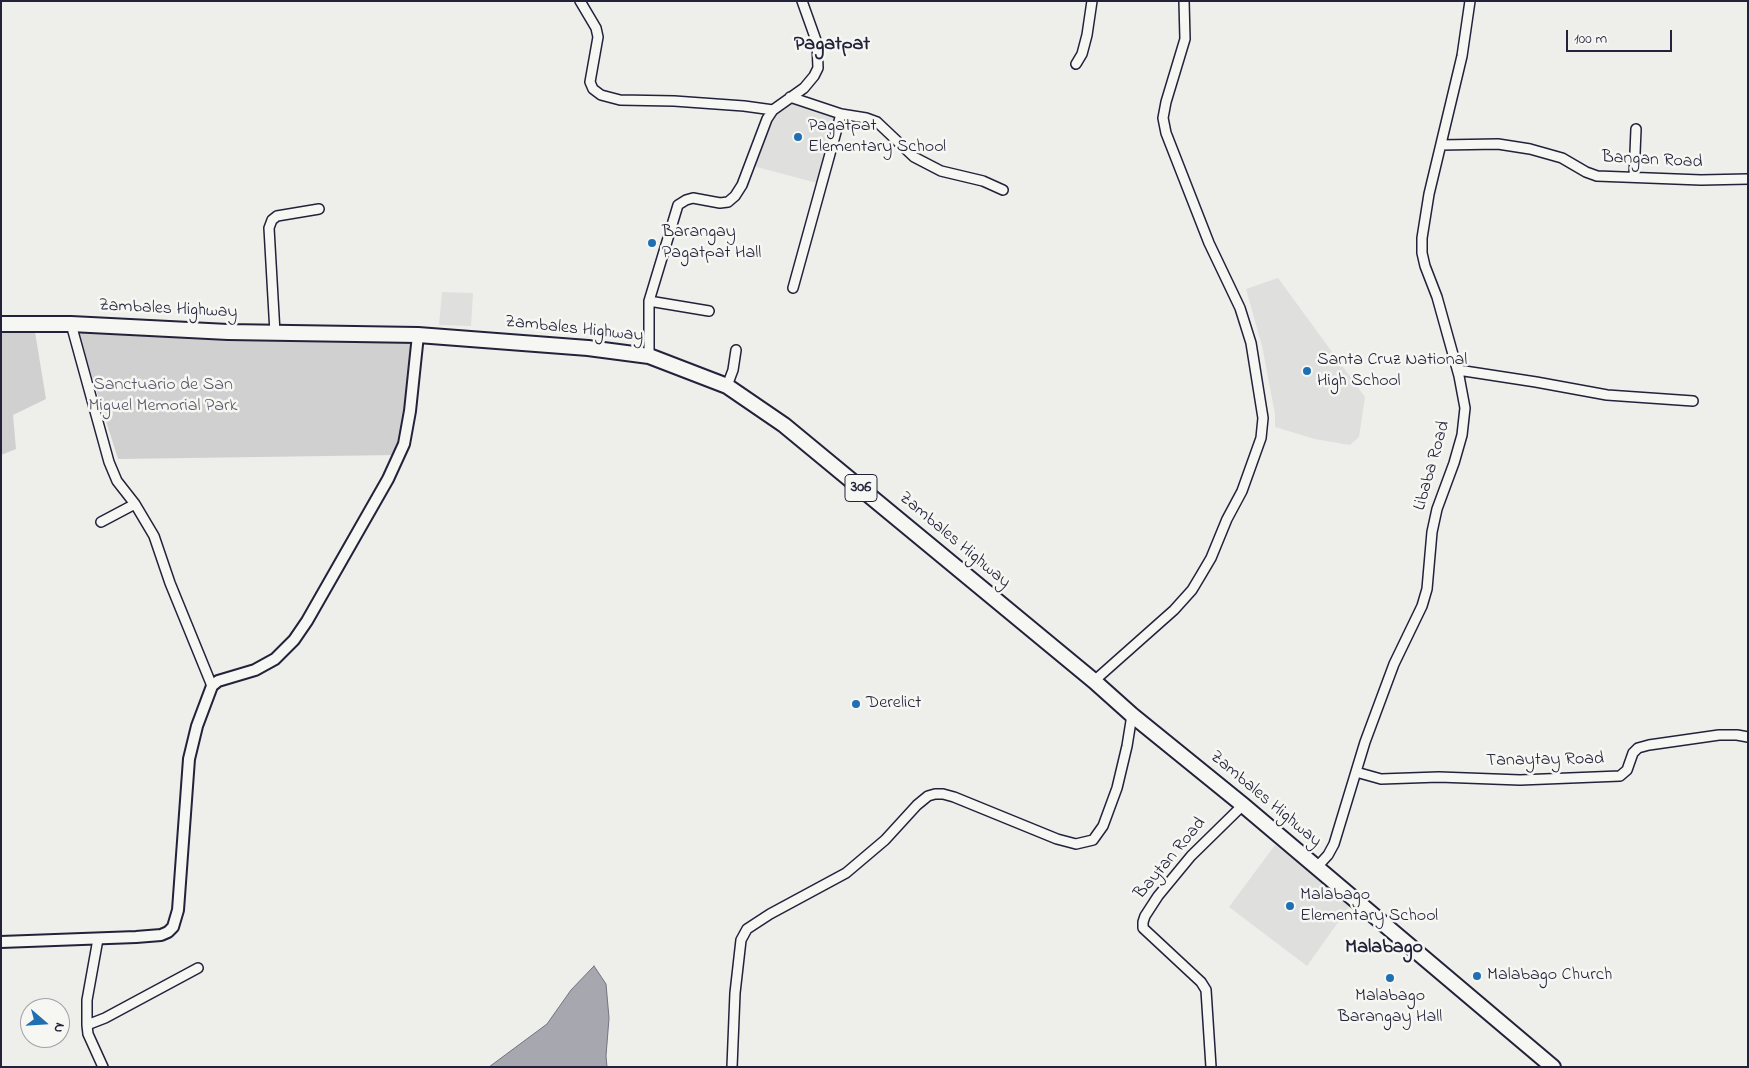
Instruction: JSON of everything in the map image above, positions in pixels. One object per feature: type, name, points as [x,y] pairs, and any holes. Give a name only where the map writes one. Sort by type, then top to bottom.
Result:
[{"type":"main road","name":"Zambales Highway","points":[[1,324],[71,324],[275,333],[418,335],[588,348],[649,356],[727,386],[780,421],[1094,681],[1132,715],[1243,805],[1553,1067]]},
{"type":"street","points":[[580,1],[596,28],[598,37],[590,82],[593,89],[601,95],[620,100],[674,101],[773,110]]},
{"type":"street","points":[[649,356],[649,301],[678,205],[693,198],[728,202],[735,196],[745,179],[767,118],[773,110],[804,88],[818,68],[817,43],[802,1]]},
{"type":"street","points":[[1076,64],[1082,54],[1087,35],[1092,1]]},
{"type":"street","points":[[1094,681],[1174,610],[1192,590],[1211,558],[1227,519],[1242,491],[1261,438],[1264,418],[1251,343],[1240,308],[1209,243],[1166,134],[1163,118],[1166,102],[1185,39],[1184,1]]},
{"type":"street","name":"Libaba Road","points":[[1317,868],[1334,844],[1365,742],[1394,664],[1402,645],[1414,625],[1427,589],[1432,532],[1437,509],[1462,435],[1465,408],[1458,370],[1437,297],[1425,266],[1422,253],[1422,238],[1429,194],[1462,56],[1470,1]]},
{"type":"street","points":[[790,97],[841,114],[866,118],[877,122],[914,157],[941,171],[983,180],[1003,190]]},
{"type":"street","points":[[793,288],[841,114]]},
{"type":"street","points":[[1634,178],[1636,129]]},
{"type":"street","name":"Bangan Road","points":[[1441,145],[1498,144],[1530,149],[1562,158],[1597,176],[1701,180],[1748,179]]},
{"type":"street","points":[[275,333],[269,228],[276,216],[319,209]]},
{"type":"street","points":[[649,301],[709,311]]},
{"type":"street","points":[[71,324],[109,462],[117,481],[135,504],[154,536],[170,583],[212,686]]},
{"type":"street","points":[[1,942],[98,940],[160,935],[168,932],[176,920],[183,860],[189,759],[197,726],[212,686],[218,681],[255,670],[275,659],[294,640],[307,621],[388,479],[404,444],[410,411],[418,335]]},
{"type":"street","points":[[727,386],[733,370],[736,350]]},
{"type":"street","points":[[1458,370],[1607,395],[1693,401]]},
{"type":"street","points":[[101,522],[135,504]]},
{"type":"street","points":[[732,1067],[735,993],[741,940],[747,929],[770,914],[846,873],[885,840],[917,805],[928,796],[935,794],[954,797],[1057,839],[1076,844],[1093,840],[1103,826],[1117,788],[1132,715]]},
{"type":"street","name":"Tanaytay Road","points":[[1356,772],[1381,779],[1438,777],[1520,780],[1620,776],[1627,770],[1633,753],[1638,748],[1720,735],[1748,737]]},
{"type":"street","name":"Baytan Road","points":[[1212,1067],[1206,990],[1201,982],[1143,928],[1143,922],[1158,896],[1191,856],[1243,805]]},
{"type":"street","points":[[98,940],[87,1000],[87,1025],[88,1034],[103,1067]]},
{"type":"street","points":[[87,1025],[105,1018],[198,968]]},
{"type":"shaded area","name":"Pagatpat Elementary School","points":[[791,103],[839,116],[821,184],[753,166],[769,117],[785,105]]},
{"type":"shaded area","name":"Santa Cruz National High School","points":[[1278,278],[1365,397],[1359,437],[1350,445],[1315,439],[1275,427],[1275,414],[1262,346],[1246,289]]},
{"type":"shaded area","points":[[442,292],[473,293],[471,326],[439,325]]},
{"type":"shaded area","name":"Malabago Elementary School","points":[[1275,845],[1351,904],[1307,966],[1229,907]]},
{"type":"shaded area","points":[[594,966],[606,984],[609,1018],[607,1067],[489,1067],[547,1024],[571,990]]},
{"type":"green space","points":[[1,331],[35,332],[46,399],[13,415],[16,449],[1,455]]},
{"type":"green space","name":"Sanctuario de San Miguel Memorial Park","points":[[78,332],[411,343],[407,409],[397,455],[118,459]]},
{"type":"place","name":"Pagatpat Elementary School","points":[[798,137]]},
{"type":"place","name":"Barangay Pagatpat Hall","points":[[652,243]]},
{"type":"place","name":"Santa Cruz National High School","points":[[1307,371]]},
{"type":"place","name":"Derelict","points":[[856,704]]},
{"type":"place","name":"Malabago Elementary School","points":[[1290,906]]},
{"type":"place","name":"Malabago Church","points":[[1477,976]]},
{"type":"place","name":"Malabago Barangay Hall","points":[[1390,978]]},
{"type":"district","name":"Pagatpat","points":[[832,46]]},
{"type":"district","name":"Malabago","points":[[1384,949]]}]
